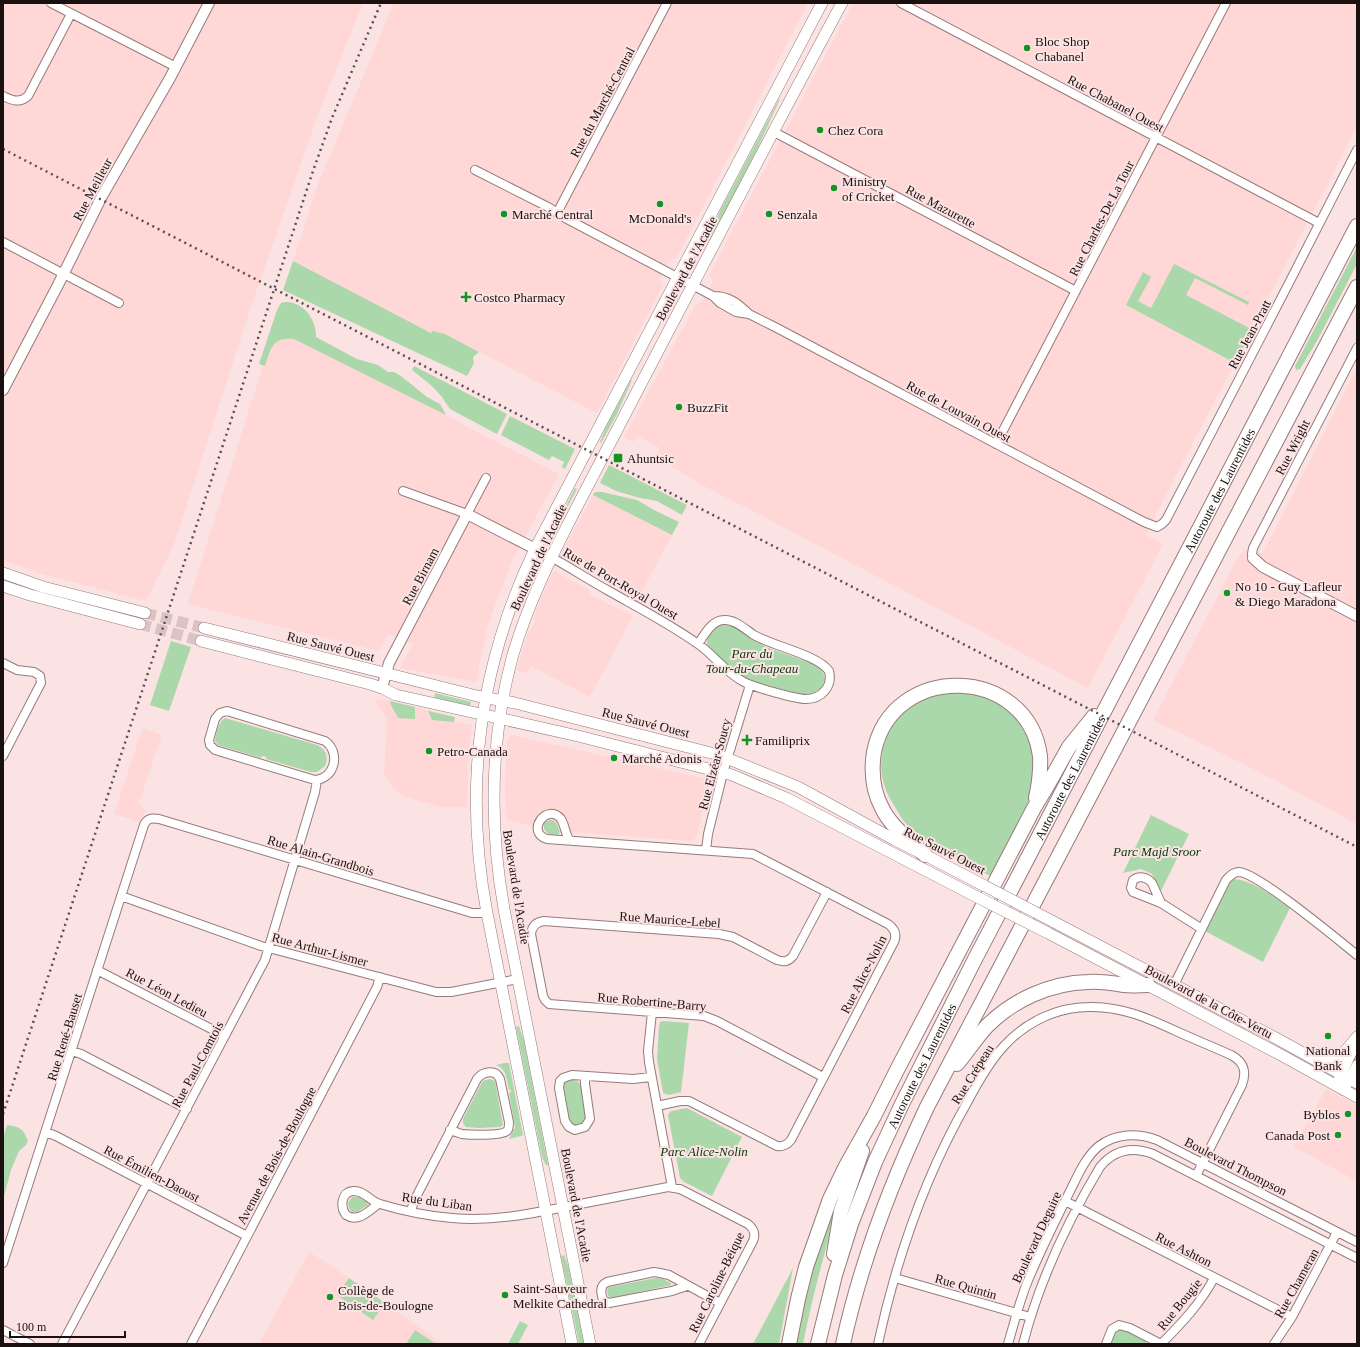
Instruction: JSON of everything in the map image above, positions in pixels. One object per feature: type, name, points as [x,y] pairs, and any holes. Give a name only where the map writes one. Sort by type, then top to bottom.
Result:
[{"type":"highway","name":"Autoroute des Laurentides","points":[[818,1344],[835,1275],[866,1184],[884,1141],[974,961],[1114,690],[1357,226]]},
{"type":"highway","name":"Autoroute des Laurentides","points":[[843,1344],[866,1259],[887,1198],[908,1147],[934,1093],[1357,287]]},
{"type":"highway","points":[[925,854],[893,824],[885,813],[875,792],[873,769],[876,745],[888,721],[902,705],[927,690],[955,685],[978,688],[1001,698],[1020,714],[1032,732],[1039,755],[1040,781],[1034,808]]},
{"type":"highway","points":[[789,1344],[802,1281],[822,1221],[845,1168],[874,1116],[1034,808],[1069,747],[1114,690]]},
{"type":"highway","points":[[934,1093],[988,1026],[1008,1008],[1028,997],[1051,988],[1079,982],[1095,981],[1124,985],[1148,985]]},
{"type":"highway","points":[[818,1344],[841,1211],[874,1116]]},
{"type":"main road","name":"Boulevard de l'Acadie","points":[[572,1344],[500,982],[478,856],[476,810],[477,769],[486,698],[504,623],[517,589],[536,549],[822,3]]},
{"type":"main road","name":"Boulevard de l'Acadie","points":[[590,1344],[502,902],[495,844],[493,809],[494,771],[503,701],[512,659],[522,627],[533,597],[551,557],[842,3]]},
{"type":"main road","points":[[3,573],[43,588],[145,613]]},
{"type":"main road","points":[[3,586],[30,595],[140,624]]},
{"type":"main road","name":"Rue Sauvé Ouest","points":[[204,628],[486,698],[515,703],[700,750],[727,759],[798,787],[895,840],[925,854],[1052,921]]},
{"type":"main road","name":"Rue Sauvé Ouest","points":[[202,641],[382,688],[396,695],[578,736],[723,773],[762,787],[786,798],[1046,932]]},
{"type":"main road","name":"Boulevard de la Côte-Vertu","points":[[1052,921],[1350,1079]]},
{"type":"main road","name":"Boulevard de la Côte-Vertu","points":[[1046,932],[1357,1097]]},
{"type":"main road","points":[[1315,1060],[1330,1060],[1340,1056],[1357,1037]]},
{"type":"street","points":[[51,3],[176,67]]},
{"type":"street","name":"Rue Meilleur","points":[[3,390],[110,180],[176,67],[209,3]]},
{"type":"street","name":"Rue du Marché-Central","points":[[557,213],[667,3]]},
{"type":"street","name":"Rue Chabanel Ouest","points":[[901,3],[1320,223]]},
{"type":"street","name":"Rue Charles-De La Tour","points":[[996,444],[1226,3]]},
{"type":"street","points":[[3,96],[14,101],[18,101],[28,96],[71,14]]},
{"type":"street","name":"Rue Mazurette","points":[[774,132],[1076,291]]},
{"type":"street","name":"Rue Jean-Pratt","points":[[1159,526],[1166,520],[1357,150]]},
{"type":"street","name":"Rue de Louvain Ouest","points":[[475,170],[557,213],[567,220],[693,285],[713,296],[720,303],[736,312],[749,314],[1144,522],[1154,526],[1159,526]]},
{"type":"street","points":[[3,242],[119,303]]},
{"type":"street","name":"Rue Wright","points":[[1253,558],[1253,548],[1357,348]]},
{"type":"street","name":"Rue Birnam","points":[[382,688],[389,663],[486,478]]},
{"type":"street","name":"Rue de Port-Royal Ouest","points":[[403,491],[467,514],[551,557],[667,624],[698,644],[736,677],[750,685],[802,699],[815,698],[823,693],[828,687],[830,679],[829,671],[825,666],[804,655],[760,639],[733,621],[725,620],[714,623],[698,644]]},
{"type":"street","points":[[1253,558],[1262,567],[1357,616]]},
{"type":"street","points":[[3,663],[17,670],[34,672],[40,676],[41,683],[3,756]]},
{"type":"street","name":"Rue Elzéar-Soucy","points":[[706,850],[723,773],[750,685]]},
{"type":"street","points":[[229,712],[325,741],[334,751],[334,763],[328,774],[317,780],[215,750],[210,746],[209,740],[216,717],[220,713],[229,712]]},
{"type":"street","name":"Rue Paul-Comtois","points":[[62,1344],[265,960],[316,789],[317,780]]},
{"type":"street","name":"Rue Alain-Grandbois","points":[[149,819],[155,818],[472,913],[487,913]]},
{"type":"street","name":"Rue René-Bauset","points":[[3,1263],[143,828],[146,821],[149,819]]},
{"type":"street","name":"Rue Alice-Nolin","points":[[569,840],[757,855],[890,925],[894,929],[896,935],[894,942],[791,1140],[786,1145],[781,1146],[772,1144],[689,1101],[680,1101],[657,1106]]},
{"type":"street","points":[[1174,985],[1226,880],[1233,873],[1239,872],[1248,874],[1276,892],[1357,955]]},
{"type":"street","name":"Rue Maurice-Lebel","points":[[536,924],[544,921],[724,934],[777,960],[785,962],[793,956],[827,892]]},
{"type":"street","name":"Rue Arthur-Lismer","points":[[121,896],[269,948],[444,993],[518,979]]},
{"type":"street","points":[[1161,903],[1202,929]]},
{"type":"street","name":"Rue Robertine-Barry","points":[[536,924],[532,930],[532,936],[543,996],[548,1003],[553,1005],[708,1017],[823,1077]]},
{"type":"street","name":"Rue Léon Ledieu","points":[[97,970],[225,1036]]},
{"type":"street","name":"Avenue de Bois-de-Boulogne","points":[[191,1344],[377,987],[380,977]]},
{"type":"street","name":"Rue Crépeau","points":[[878,1344],[907,1239],[921,1201],[947,1141],[979,1080],[1000,1051],[1018,1032],[1031,1023],[1058,1012],[1074,1008],[1103,1007],[1122,1010],[1157,1022],[1231,1055],[1241,1062],[1245,1070],[1242,1085],[1203,1163]]},
{"type":"street","points":[[652,1012],[648,1056],[672,1187]]},
{"type":"street","points":[[1350,1079],[1357,1041]]},
{"type":"street","points":[[72,1051],[81,1054],[187,1109]]},
{"type":"street","points":[[1340,1087],[1350,1079],[1357,1065]]},
{"type":"street","points":[[411,1211],[414,1201],[450,1130],[478,1077],[485,1073],[493,1072],[498,1074],[509,1122],[507,1131],[502,1133],[474,1135],[462,1134],[450,1130]]},
{"type":"street","points":[[585,1076],[590,1119],[585,1127],[575,1130],[570,1128],[566,1123],[559,1086],[562,1079],[568,1076],[585,1076],[636,1079],[651,1077]]},
{"type":"street","name":"Rue Émilien-Daoust","points":[[46,1132],[247,1236]]},
{"type":"street","name":"Boulevard Thompson","points":[[1099,1146],[1121,1136],[1135,1135],[1149,1137],[1357,1242]]},
{"type":"street","name":"Boulevard Deguire","points":[[1008,1344],[1026,1284],[1086,1161],[1099,1146]]},
{"type":"street","name":"Boulevard Thompson","points":[[1115,1154],[1123,1150],[1130,1149],[1146,1152],[1357,1258]]},
{"type":"street","name":"Boulevard Deguire","points":[[1023,1344],[1030,1317],[1046,1274],[1100,1167],[1106,1160],[1115,1154]]},
{"type":"street","points":[[1196,1176],[1203,1163]]},
{"type":"street","name":"Rue du Liban","points":[[378,1204],[448,1218],[482,1219],[510,1217],[564,1208],[672,1187]]},
{"type":"street","name":"Rue Caroline-Béique","points":[[672,1187],[680,1189],[748,1224],[753,1230],[754,1238],[699,1344]]},
{"type":"street","name":"Rue Ashton","points":[[1065,1202],[1292,1317]]},
{"type":"street","name":"Rue Chameran","points":[[1274,1344],[1292,1317],[1337,1232]]},
{"type":"street","points":[[687,1286],[672,1291],[609,1304],[603,1300],[601,1290],[603,1285],[607,1282],[654,1272],[666,1274],[720,1303]]},
{"type":"street","name":"Rue Quintin","points":[[895,1278],[1030,1317]]},
{"type":"street","name":"Rue Bougie","points":[[1106,1344],[1112,1329],[1118,1325],[1130,1328],[1161,1344],[1191,1312],[1214,1278]]},
{"type":"street","points":[[3,1330],[30,1344]]},
{"type":"shaded area","points":[[3,3],[363,3],[317,117],[251,307],[174,544],[146,601],[42,574],[3,560]]},
{"type":"shaded area","name":"Marché Central","points":[[394,3],[808,3],[676,259],[669,260],[659,280],[663,285],[597,413],[445,334],[431,333],[293,261],[318,184]]},
{"type":"shaded area","points":[[853,3],[1357,3],[1357,127],[1157,512],[1146,535],[1163,544],[1088,688],[700,484],[656,457],[660,448],[637,436],[634,442],[624,437],[696,304],[702,302],[713,281],[709,275]]},
{"type":"shaded area","points":[[275,327],[559,474],[511,563],[487,627],[476,682],[400,668],[413,644],[388,634],[379,651],[188,604]]},
{"type":"shaded area","points":[[1357,368],[1357,824],[1244,764],[1153,720],[1238,557],[1244,550],[1263,553]]},
{"type":"shaded area","points":[[593,495],[672,535],[641,593],[563,550]]},
{"type":"shaded area","points":[[554,571],[590,590],[589,594],[633,616],[590,697],[531,666],[527,673],[517,670],[529,629],[531,630],[536,620],[533,619],[537,608],[548,581]]},
{"type":"shaded area","points":[[374,699],[390,701],[455,717],[454,722],[472,724],[468,767],[467,807],[440,807],[401,795],[394,790],[384,774],[387,720]]},
{"type":"shaded area","points":[[143,728],[162,735],[139,803],[146,812],[142,816],[140,822],[114,814]]},
{"type":"shaded area","points":[[512,735],[706,779],[709,783],[697,836],[692,841],[555,831],[507,820],[505,791],[506,753],[508,738]]},
{"type":"shaded area","points":[[1326,1089],[1357,1105],[1357,1181],[1294,1147]]},
{"type":"shaded area","name":"Collège de Bois-de-Boulogne","points":[[309,1252],[327,1263],[443,1344],[259,1344]]},
{"type":"green space","points":[[779,99],[757,149],[710,241],[708,240],[720,211]]},
{"type":"green space","points":[[1357,247],[1357,264],[1317,341],[1300,369],[1296,370],[1295,366]]},
{"type":"green space","points":[[293,261],[431,333],[433,331],[445,334],[479,352],[473,357],[474,363],[467,376],[283,290]]},
{"type":"green space","points":[[1174,264],[1249,302],[1248,305],[1195,278],[1186,295],[1253,330],[1235,363],[1126,305],[1143,272],[1151,277],[1138,301],[1151,308]]},
{"type":"green space","points":[[285,302],[298,305],[308,313],[314,324],[316,337],[357,359],[378,365],[388,372],[394,372],[401,376],[427,397],[440,404],[446,415],[294,339],[281,340],[277,342],[271,349],[265,366],[259,364],[277,310],[281,303]]},
{"type":"green space","points":[[414,366],[507,414],[497,434],[450,409],[432,386],[412,370]]},
{"type":"green space","points":[[631,380],[617,414],[601,443],[600,442],[606,427]]},
{"type":"green space","points":[[510,416],[575,449],[565,469],[562,467],[564,462],[552,456],[549,460],[501,435]]},
{"type":"green space","points":[[609,465],[687,505],[682,515],[657,501],[616,491],[600,483]]},
{"type":"green space","points":[[575,488],[577,489],[549,542],[548,541]]},
{"type":"green space","points":[[595,492],[602,492],[637,500],[679,522],[672,535],[593,495]]},
{"type":"green space","name":"Parc du Tour-du-Chapeau","points":[[727,623],[735,626],[766,647],[811,663],[819,668],[823,672],[825,679],[821,688],[813,694],[803,695],[751,681],[735,672],[707,644],[708,636],[712,629]]},
{"type":"green space","points":[[171,641],[191,647],[169,711],[150,705]]},
{"type":"green space","points":[[927,692],[981,693],[1011,710],[1022,724],[1033,748],[1036,777],[1030,798],[992,877],[941,851],[913,831],[901,817],[886,789],[881,771],[881,762],[884,743],[891,725],[897,713],[902,708]]},
{"type":"green space","points":[[435,693],[471,702],[470,706],[434,698]]},
{"type":"green space","points":[[390,701],[415,707],[415,719],[398,718]]},
{"type":"green space","points":[[428,711],[455,717],[454,722],[432,720]]},
{"type":"green space","points":[[225,718],[317,745],[325,751],[327,756],[325,766],[317,772],[311,772],[266,759],[267,757],[262,756],[261,758],[218,745],[215,741],[217,732],[219,725]]},
{"type":"green space","name":"Parc Majd Sroor","points":[[1151,815],[1189,834],[1161,891],[1152,874],[1141,869],[1123,873]]},
{"type":"green space","points":[[550,820],[555,821],[557,824],[560,832],[558,835],[548,834],[544,829],[544,823]]},
{"type":"green space","points":[[1234,879],[1242,880],[1256,886],[1290,908],[1263,962],[1205,931],[1229,883]]},
{"type":"green space","points":[[660,1022],[689,1023],[681,1092],[669,1095],[663,1093],[657,1059],[659,1026]]},
{"type":"green space","points":[[519,1026],[524,1041],[548,1165],[546,1165],[542,1157],[516,1027]]},
{"type":"green space","points":[[509,1063],[523,1135],[509,1139],[515,1127],[509,1093],[511,1090],[509,1090],[504,1072],[496,1065]]},
{"type":"green space","points":[[490,1079],[495,1081],[503,1125],[500,1127],[466,1127],[463,1123],[463,1119],[482,1082]]},
{"type":"green space","points":[[572,1079],[580,1084],[584,1097],[586,1119],[585,1122],[580,1125],[572,1124],[569,1120],[563,1087],[564,1083]]},
{"type":"green space","name":"Parc Alice-Nolin","points":[[687,1108],[742,1137],[712,1196],[684,1182],[680,1178],[668,1115],[671,1111]]},
{"type":"green space","points":[[7,1125],[23,1131],[28,1141],[19,1151],[11,1170],[3,1200],[3,1138]]},
{"type":"green space","points":[[837,1192],[842,1193],[811,1306],[803,1344],[792,1344],[798,1311]]},
{"type":"green space","points":[[352,1197],[358,1197],[367,1202],[368,1205],[357,1212],[352,1212],[348,1203]]},
{"type":"green space","points":[[564,1255],[568,1265],[584,1344],[579,1344],[561,1256]]},
{"type":"green space","points":[[793,1268],[779,1344],[753,1344]]},
{"type":"green space","points":[[349,1278],[385,1303],[373,1320],[337,1295]]},
{"type":"green space","points":[[656,1278],[663,1279],[671,1283],[671,1285],[612,1298],[608,1296],[607,1290],[609,1287]]},
{"type":"green space","points":[[520,1321],[528,1325],[518,1344],[508,1344]]},
{"type":"green space","points":[[1122,1329],[1140,1337],[1147,1344],[1110,1344],[1116,1332]]},
{"type":"green space","points":[[415,1330],[436,1344],[406,1344]]},
{"type":"tunnel","points":[[145,613],[204,628]]},
{"type":"tunnel","points":[[140,624],[201,641]]},
{"type":"railway","points":[[3,1114],[313,171],[332,118],[381,3]]},
{"type":"railway","points":[[3,149],[1357,847]]},
{"type":"place","name":"Bloc Shop Chabanel","points":[[1027,48]]},
{"type":"place","name":"Chez Cora","points":[[820,130]]},
{"type":"place","name":"Ministry of Cricket","points":[[834,188]]},
{"type":"place","name":"McDonald's","points":[[660,204]]},
{"type":"place","name":"Marché Central","points":[[504,214]]},
{"type":"place","name":"Senzala","points":[[769,214]]},
{"type":"place","name":"Costco Pharmacy","points":[[466,297]]},
{"type":"place","name":"BuzzFit","points":[[679,407]]},
{"type":"place","name":"Ahuntsic","points":[[618,458]]},
{"type":"place","name":"No 10 - Guy Lafleur & Diego Maradona","points":[[1227,593]]},
{"type":"place","name":"Familiprix","points":[[747,740]]},
{"type":"place","name":"Petro-Canada","points":[[429,751]]},
{"type":"place","name":"Marché Adonis","points":[[614,758]]},
{"type":"place","name":"National Bank","points":[[1328,1036]]},
{"type":"place","name":"Byblos","points":[[1348,1114]]},
{"type":"place","name":"Canada Post","points":[[1338,1135]]},
{"type":"place","name":"Saint-Sauveur Melkite Cathedral","points":[[505,1295]]},
{"type":"place","name":"Collège de Bois-de-Boulogne","points":[[330,1297]]}]
